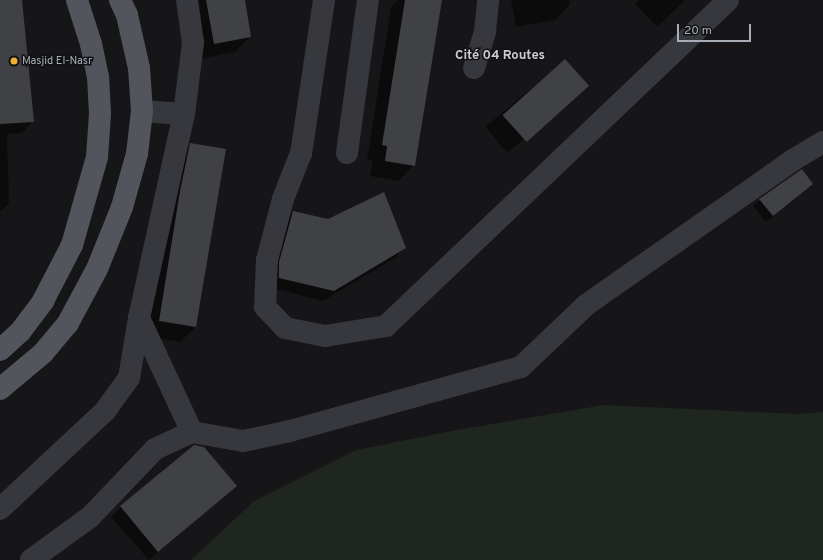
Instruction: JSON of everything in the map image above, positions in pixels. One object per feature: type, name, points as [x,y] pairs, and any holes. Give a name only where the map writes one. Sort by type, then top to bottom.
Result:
[{"type":"main road","points":[[0,350],[20,332],[43,301],[72,245],[97,157],[100,114],[98,76],[91,44],[77,0]]},
{"type":"main road","points":[[0,389],[43,353],[63,329],[97,269],[122,208],[137,154],[142,111],[139,68],[127,15],[120,0]]},
{"type":"street","points":[[0,509],[46,468],[105,411],[130,378],[139,318],[184,114],[193,43],[187,0]]},
{"type":"street","points":[[324,0],[302,152],[283,200],[267,260],[265,307],[285,328],[325,336],[386,326],[483,236],[728,0]]},
{"type":"street","points":[[347,153],[368,0]]},
{"type":"street","points":[[474,68],[485,31],[488,0]]},
{"type":"street","points":[[142,111],[184,114]]},
{"type":"street","points":[[31,560],[90,517],[155,449],[192,432],[243,441],[290,431],[521,367],[586,305],[793,160],[823,142]]},
{"type":"street","points":[[139,318],[192,432]]},
{"type":"shaded area","points":[[604,405],[799,414],[823,412],[823,560],[191,560],[254,501],[356,450],[457,430]]},
{"type":"building","name":"Masjid El-Nasr","points":[[0,0],[22,0],[34,122],[0,124]]},
{"type":"building","points":[[206,0],[245,0],[251,37],[214,44]]},
{"type":"building","points":[[405,0],[442,0],[415,166],[385,161],[387,146],[382,145]]},
{"type":"building","points":[[565,59],[589,86],[527,142],[503,115]]},
{"type":"building","points":[[190,143],[226,149],[196,327],[159,321],[180,191]]},
{"type":"building","points":[[802,169],[813,184],[773,216],[759,199]]},
{"type":"building","points":[[384,192],[406,248],[334,291],[279,278],[279,262],[293,211],[328,219]]},
{"type":"building","points":[[194,445],[204,447],[237,486],[158,552],[120,506]]},
{"type":"place","name":"Masjid El-Nasr","points":[[14,61]]},
{"type":"district","name":"Cité 04 Routes","points":[[500,56]]}]
